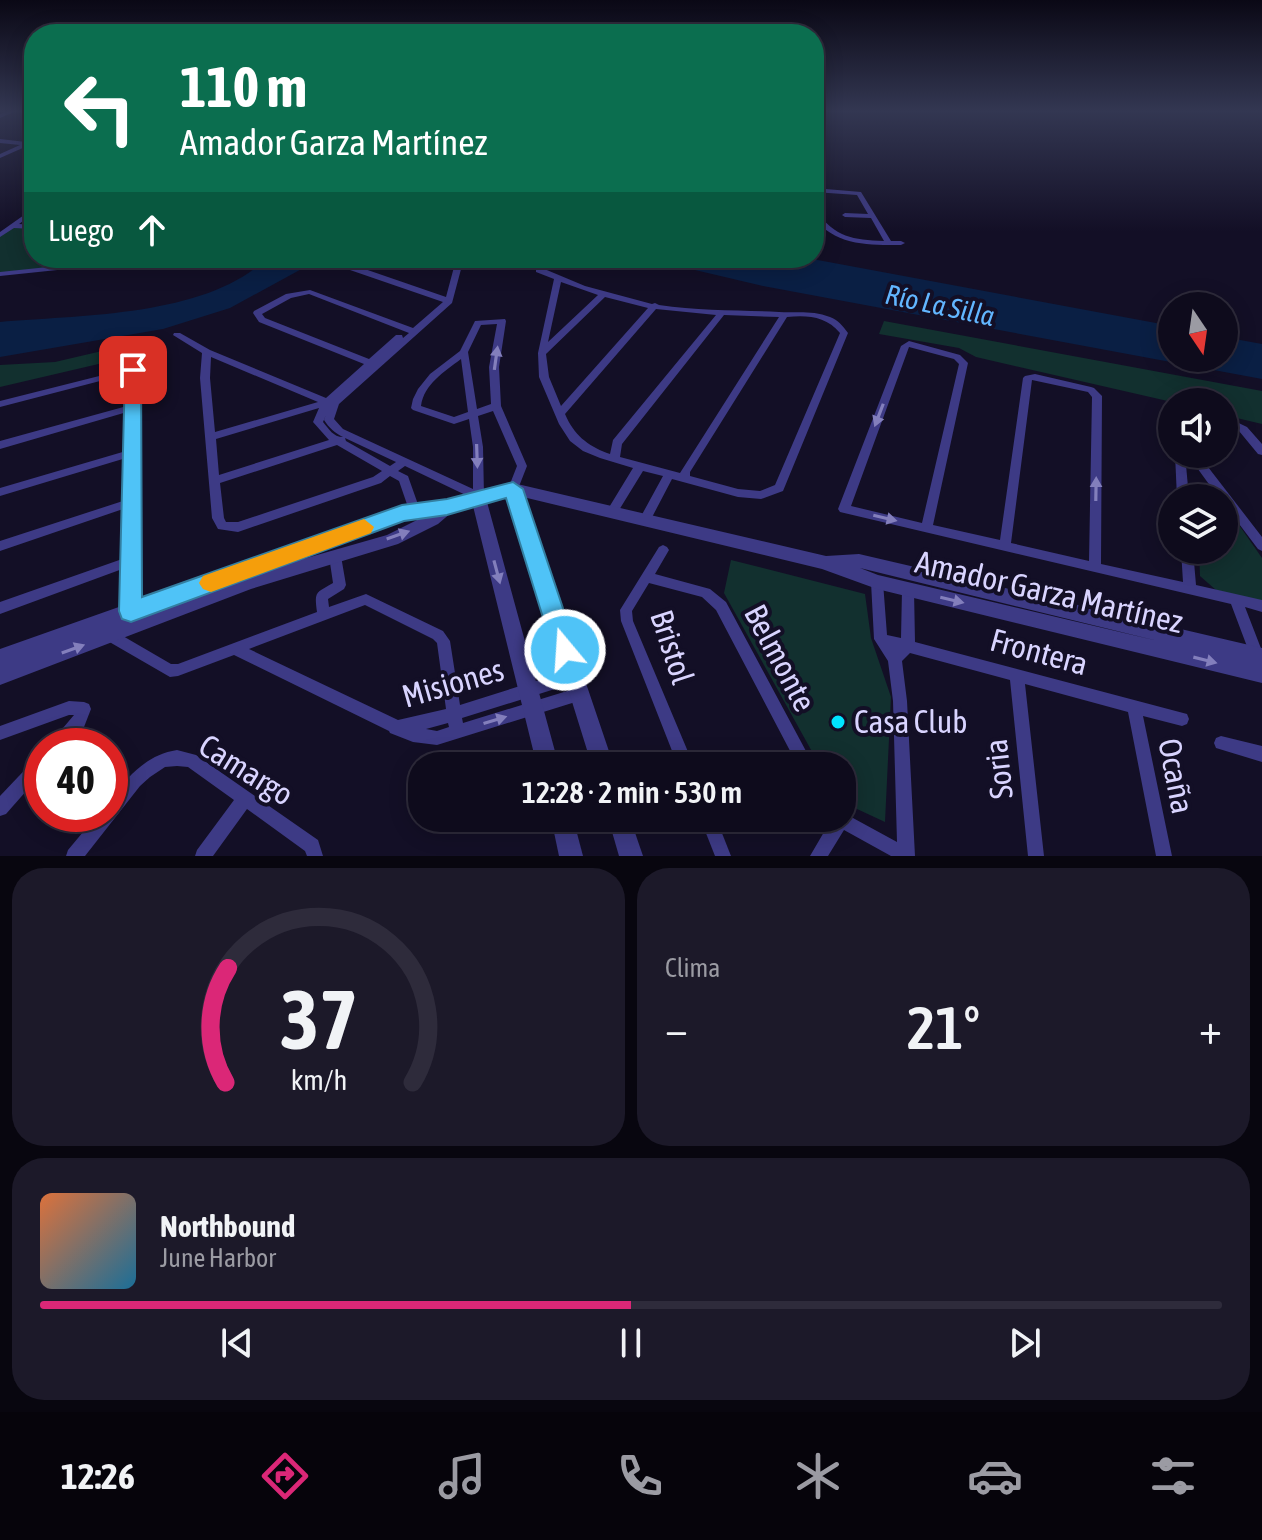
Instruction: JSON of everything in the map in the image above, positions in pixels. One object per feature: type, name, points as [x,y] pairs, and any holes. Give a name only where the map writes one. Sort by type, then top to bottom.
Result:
[{"type":"street","points":[[824,190],[857,191],[889,243]]},
{"type":"street","points":[[845,215],[872,216]]},
{"type":"street","points":[[0,235],[24,218]]},
{"type":"street","points":[[13,226],[24,227]]},
{"type":"street","points":[[824,228],[850,241],[901,243]]},
{"type":"street","points":[[0,274],[57,268]]},
{"type":"street","points":[[353,268],[447,299]]},
{"type":"street","points":[[414,510],[409,486],[393,470],[338,441],[321,430],[318,422],[330,403],[447,299],[456,268]]},
{"type":"street","points":[[539,270],[604,294],[655,305],[722,313],[798,313],[824,317],[839,324],[844,333],[779,488],[761,495],[639,468],[584,450],[571,438],[546,385],[542,353],[558,279]]},
{"type":"street","points":[[374,365],[262,320],[257,313],[289,296],[310,292],[411,331]]},
{"type":"street","points":[[542,353],[604,294]]},
{"type":"street","points":[[560,414],[655,305]]},
{"type":"street","points":[[614,459],[617,443],[722,313]]},
{"type":"street","points":[[685,478],[685,472],[784,315]]},
{"type":"street","points":[[496,406],[454,421],[416,408],[416,399],[434,376],[464,352],[478,323],[502,321],[494,367],[496,406],[522,466],[513,489],[599,752]]},
{"type":"street","points":[[177,335],[207,352],[330,403]]},
{"type":"street","points":[[927,528],[964,363],[909,344],[905,346],[844,509],[1262,606]]},
{"type":"street","points":[[131,611],[129,503],[134,407],[132,347]]},
{"type":"street","points":[[207,352],[219,523],[232,528],[377,480],[403,462]]},
{"type":"street","points":[[464,352],[478,447],[478,496],[544,752]]},
{"type":"street","points":[[0,404],[133,370]]},
{"type":"street","points":[[1005,546],[1031,377],[1095,393],[1095,567]]},
{"type":"street","points":[[330,403],[332,426],[478,496]]},
{"type":"street","points":[[211,437],[330,403]]},
{"type":"street","points":[[0,445],[134,407]]},
{"type":"street","points":[[1238,425],[1262,451]]},
{"type":"street","points":[[216,480],[350,436]]},
{"type":"street","points":[[0,492],[131,453]]},
{"type":"street","points":[[612,512],[639,468]]},
{"type":"street","points":[[1203,468],[1262,546]]},
{"type":"street","points":[[645,520],[669,475]]},
{"type":"street","name":"Amador Garza Martínez","points":[[447,507],[478,496],[513,489],[824,562],[908,590],[1261,664]]},
{"type":"street","points":[[0,546],[129,503]]},
{"type":"street","points":[[0,658],[414,510],[447,507]]},
{"type":"street","points":[[0,676],[282,571],[421,527],[447,507]]},
{"type":"street","name":"Bristol","points":[[663,550],[626,610],[627,621],[680,752]]},
{"type":"street","points":[[324,613],[321,597],[340,585],[341,580],[335,556]]},
{"type":"street","points":[[0,608],[130,561]]},
{"type":"street","name":"Amador Garza Martínez","points":[[824,562],[859,561],[1261,664]]},
{"type":"street","points":[[1188,564],[1190,589]]},
{"type":"street","name":"Belmonte","points":[[646,577],[706,593],[721,606],[799,752]]},
{"type":"street","points":[[877,582],[881,639],[895,659],[903,748],[906,856]]},
{"type":"street","points":[[895,659],[908,646],[908,590]]},
{"type":"street","points":[[111,636],[170,671],[366,599],[438,635],[443,641],[457,732]]},
{"type":"street","points":[[1235,599],[1261,664]]},
{"type":"street","name":"Frontera","points":[[881,639],[1182,719]]},
{"type":"street","name":"Misiones","points":[[235,649],[393,729],[437,738],[577,685]]},
{"type":"street","name":"Soria","points":[[1017,676],[1036,856]]},
{"type":"street","name":"Misiones","points":[[393,729],[454,713],[531,700]]},
{"type":"street","name":"Ocaña","points":[[1134,707],[1164,856]]},
{"type":"street","points":[[0,733],[69,708],[84,709],[74,728]]},
{"type":"street","points":[[1221,743],[1262,754]]},
{"type":"street","name":"Camargo","points":[[128,790],[141,774],[167,758],[191,760],[312,846],[315,856]]},
{"type":"street","points":[[0,808],[24,782]]},
{"type":"street","points":[[203,856],[245,799]]},
{"type":"street","points":[[856,828],[906,856]]},
{"type":"street","name":"Camargo","points":[[74,856],[94,832]]},
{"type":"street","points":[[565,832],[571,856]]},
{"type":"street","points":[[623,832],[631,856]]},
{"type":"street","points":[[714,832],[723,856]]},
{"type":"street","points":[[818,856],[832,832]]},
{"type":"green space","points":[[13,226],[24,227],[24,268],[57,268],[0,274],[0,235]]},
{"type":"green space","points":[[884,321],[1262,391],[1262,424],[1238,418],[1238,388],[1158,388],[1158,399],[976,357],[959,348],[879,334]]},
{"type":"green space","points":[[102,351],[107,362],[0,387],[0,365],[55,362]]},
{"type":"green space","points":[[1238,524],[1262,558],[1262,602],[1216,590],[1200,576],[1200,564],[1238,564]]},
{"type":"green space","points":[[731,560],[865,594],[871,638],[891,697],[885,822],[856,809],[856,752],[812,752],[724,593]]},
{"type":"water","name":"Río La Silla","points":[[824,261],[1158,323],[1158,360],[763,286],[686,268],[824,268]]},
{"type":"water","points":[[254,268],[303,268],[230,308],[163,329],[0,357],[0,322],[141,310],[211,292]]},
{"type":"water","points":[[1238,340],[1262,344],[1262,379],[1224,372],[1238,372]]},
{"type":"slow traffic","points":[[211,583],[364,527]]},
{"type":"place","name":"Casa Club","points":[[838,722]]},
{"type":"route","points":[[133,370],[129,503],[131,611],[402,513],[447,507],[500,490],[513,489],[565,650]]}]
